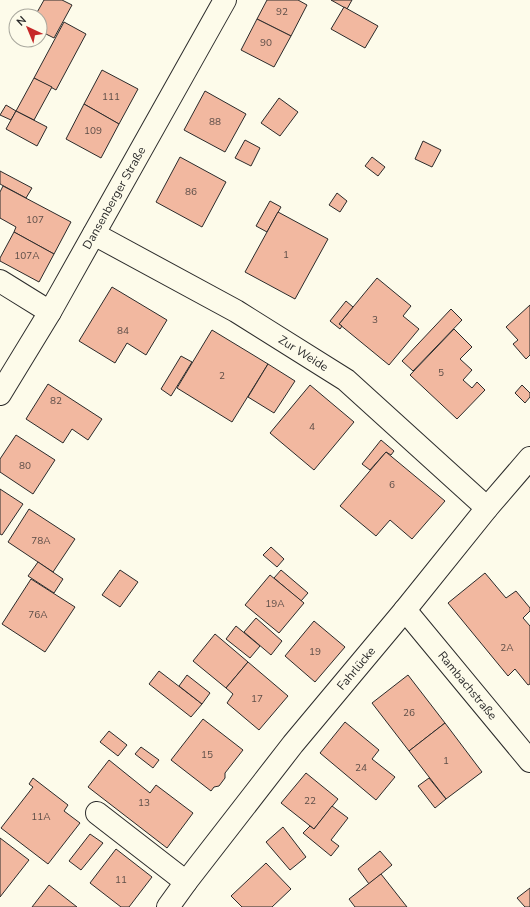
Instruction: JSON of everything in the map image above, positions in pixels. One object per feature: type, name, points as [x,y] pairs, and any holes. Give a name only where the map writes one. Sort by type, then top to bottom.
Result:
[{"type":"street","name":"Dansenberger Straße","points":[[0,394],[50,312],[225,0]]},
{"type":"street","name":"Zur Weide","points":[[94,234],[236,311],[346,380],[487,508]]},
{"type":"street","points":[[0,281],[50,312]]},
{"type":"street","name":"Fahrlücke","points":[[168,907],[293,744],[405,610],[487,508],[530,458]]},
{"type":"street","name":"Rambachstraße","points":[[405,610],[530,761]]},
{"type":"street","points":[[97,814],[186,882]]},
{"type":"building","points":[[44,0],[62,0],[72,5],[54,38],[48,35],[48,8],[40,8]]},
{"type":"building","points":[[267,0],[298,0],[307,5],[291,36],[257,19]]},
{"type":"building","points":[[331,0],[352,0],[347,9]]},
{"type":"building","points":[[344,7],[378,26],[365,48],[331,29]]},
{"type":"building","points":[[257,19],[291,36],[274,67],[241,50]]},
{"type":"building","points":[[64,22],[86,34],[56,90],[34,78]]},
{"type":"building","points":[[102,70],[138,89],[119,124],[84,104]]},
{"type":"building","points":[[34,78],[52,87],[34,120],[16,111]]},
{"type":"building","points":[[205,91],[246,114],[225,152],[184,130]]},
{"type":"building","points":[[279,98],[298,112],[280,136],[261,123]]},
{"type":"building","points":[[84,104],[119,124],[101,158],[66,139]]},
{"type":"building","points":[[6,105],[16,111],[11,120],[0,115]]},
{"type":"building","points":[[16,111],[47,127],[37,146],[6,129]]},
{"type":"building","points":[[245,140],[260,148],[251,166],[235,158]]},
{"type":"building","points":[[423,141],[441,150],[432,167],[415,159]]},
{"type":"building","points":[[180,157],[226,182],[202,227],[156,202]]},
{"type":"building","points":[[372,157],[385,167],[378,176],[365,166]]},
{"type":"building","points":[[0,171],[32,188],[26,198],[0,184]]},
{"type":"building","points":[[3,186],[71,222],[54,254],[14,232],[16,227],[0,218],[0,192]]},
{"type":"building","points":[[337,193],[347,201],[340,212],[329,205]]},
{"type":"building","points":[[270,201],[281,207],[267,232],[256,226]]},
{"type":"building","points":[[278,212],[328,239],[295,299],[245,272]]},
{"type":"building","points":[[14,232],[54,254],[39,282],[0,261],[0,258]]},
{"type":"building","points":[[377,278],[411,306],[403,316],[419,329],[389,365],[339,324]]},
{"type":"building","points":[[112,287],[167,320],[146,355],[127,343],[115,363],[79,341]]},
{"type":"building","points":[[346,301],[353,307],[339,324],[342,326],[340,329],[330,321]]},
{"type":"building","points":[[530,305],[530,355],[526,359],[513,344],[518,340],[506,327]]},
{"type":"building","points":[[451,309],[462,320],[413,371],[402,361]]},
{"type":"building","points":[[454,329],[472,347],[460,359],[472,370],[463,380],[472,388],[477,382],[485,390],[457,419],[410,375]]},
{"type":"building","points":[[212,330],[268,364],[232,422],[177,388]]},
{"type":"building","points":[[181,356],[192,362],[171,396],[161,389]]},
{"type":"building","points":[[268,364],[295,381],[274,413],[248,397]]},
{"type":"building","points":[[48,384],[102,419],[88,440],[72,429],[63,443],[26,419]]},
{"type":"building","points":[[310,385],[354,422],[314,470],[270,433]]},
{"type":"building","points":[[522,385],[530,393],[530,397],[525,403],[515,393]]},
{"type":"building","points":[[16,435],[55,460],[33,494],[0,472],[0,459]]},
{"type":"building","points":[[381,440],[394,451],[391,455],[386,452],[370,470],[362,464]]},
{"type":"building","points":[[386,452],[445,501],[412,539],[390,520],[376,536],[340,506]]},
{"type":"building","points":[[0,489],[23,504],[2,535],[0,534]]},
{"type":"building","points":[[29,509],[75,539],[53,572],[8,542]]},
{"type":"building","points":[[271,547],[284,559],[277,567],[263,555]]},
{"type":"building","points":[[38,562],[63,579],[54,593],[28,576]]},
{"type":"building","points":[[120,570],[138,582],[120,607],[102,595]]},
{"type":"building","points":[[281,570],[308,593],[301,601],[274,578]]},
{"type":"building","points":[[485,573],[506,598],[516,591],[530,608],[530,611],[523,618],[530,626],[530,684],[528,685],[515,669],[508,676],[448,603]]},
{"type":"building","points":[[270,575],[304,603],[279,633],[245,605]]},
{"type":"building","points":[[31,579],[75,607],[45,652],[2,624]]},
{"type":"building","points":[[256,618],[282,641],[271,655],[244,632]]},
{"type":"building","points":[[314,621],[345,647],[315,682],[285,656]]},
{"type":"building","points":[[236,626],[260,646],[250,658],[226,639]]},
{"type":"building","points":[[215,634],[248,662],[226,688],[193,661]]},
{"type":"building","points":[[248,662],[288,696],[259,730],[227,703],[233,694],[226,688]]},
{"type":"building","points":[[159,671],[202,704],[191,717],[149,684]]},
{"type":"building","points":[[187,675],[210,693],[202,704],[179,686]]},
{"type":"building","points":[[408,675],[445,723],[409,751],[372,703]]},
{"type":"building","points":[[203,719],[243,750],[225,773],[225,778],[219,786],[214,787],[211,791],[171,760]]},
{"type":"building","points":[[345,722],[379,750],[372,759],[395,777],[376,800],[320,753]]},
{"type":"building","points":[[445,723],[482,772],[446,799],[409,751]]},
{"type":"building","points":[[109,731],[127,745],[118,756],[100,742]]},
{"type":"building","points":[[141,747],[159,760],[153,768],[135,754]]},
{"type":"building","points":[[109,760],[150,793],[156,785],[193,813],[167,848],[88,787]]},
{"type":"building","points":[[306,773],[338,799],[314,829],[281,803]]},
{"type":"building","points":[[33,778],[68,805],[64,811],[80,823],[48,864],[1,828],[33,787],[29,784]]},
{"type":"building","points":[[429,778],[446,799],[435,808],[418,786]]},
{"type":"building","points":[[332,806],[348,818],[331,840],[339,846],[331,856],[303,833],[310,826],[314,829]]},
{"type":"building","points":[[283,827],[306,857],[290,870],[266,842]]},
{"type":"building","points":[[90,834],[103,843],[81,870],[69,861]]},
{"type":"building","points":[[0,838],[29,860],[0,897]]},
{"type":"building","points":[[116,849],[152,877],[129,907],[121,907],[90,883]]},
{"type":"building","points":[[380,851],[392,865],[369,884],[358,869]]},
{"type":"building","points":[[266,863],[291,889],[272,907],[242,907],[231,896]]},
{"type":"building","points":[[381,874],[407,907],[355,907],[349,899]]},
{"type":"building","points":[[49,885],[77,907],[32,907]]},
{"type":"building","points":[[530,888],[530,907],[525,907],[517,898]]}]
